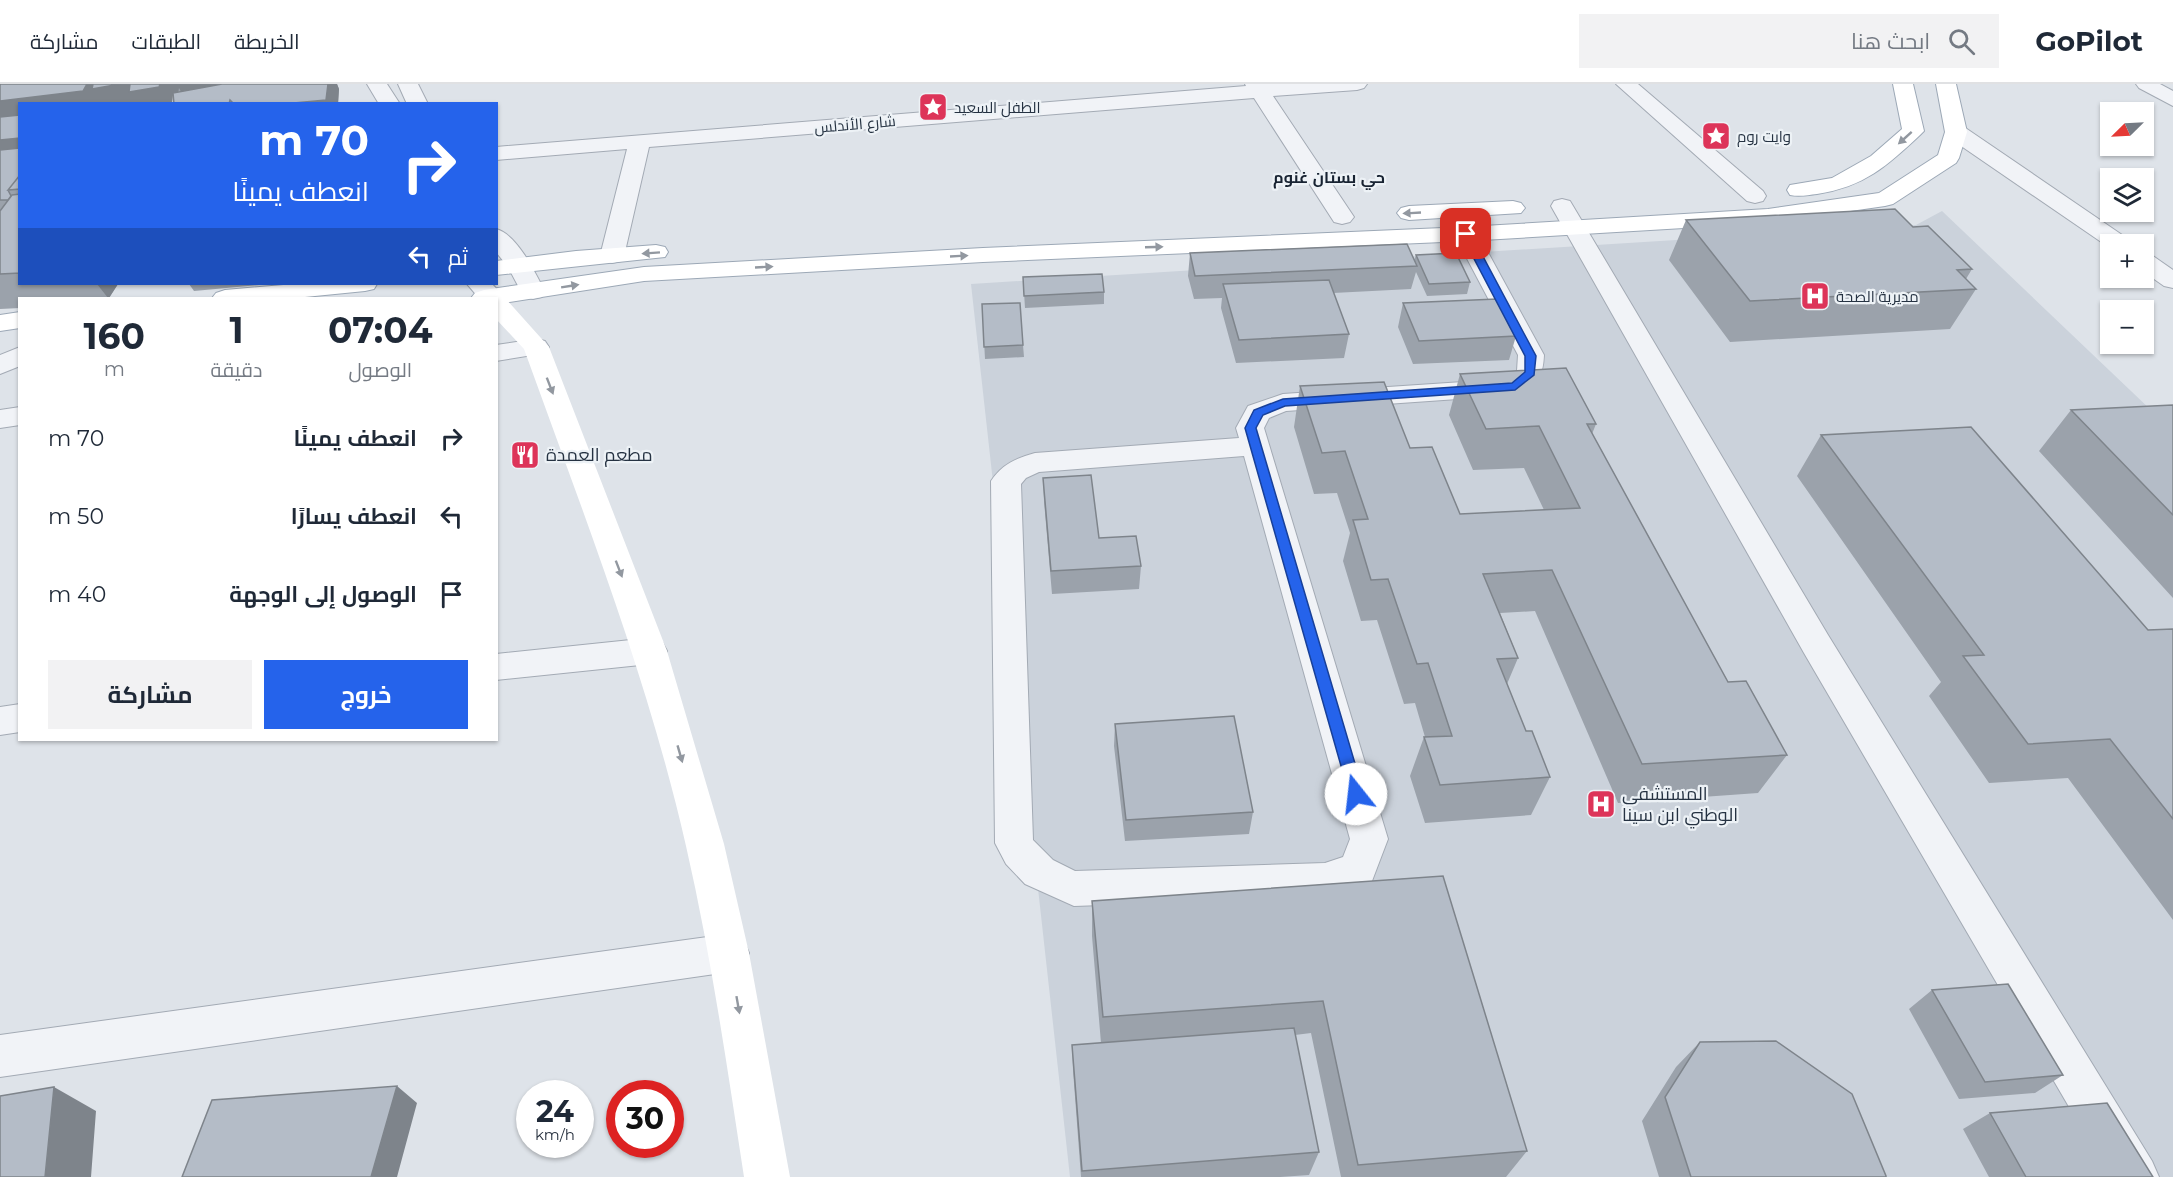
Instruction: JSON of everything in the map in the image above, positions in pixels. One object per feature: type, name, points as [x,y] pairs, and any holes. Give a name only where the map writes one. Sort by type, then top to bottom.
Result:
[{"type":"main road","points":[[1619,203],[1755,196],[1838,184],[1879,161],[1913,131],[1903,84]]},
{"type":"main road","points":[[1318,218],[1377,215],[1574,213],[1768,216],[1885,199],[1948,158],[1956,132],[1946,84]]},
{"type":"main road","points":[[498,297],[656,273],[994,254],[1466,234],[1574,213]]},
{"type":"main road","points":[[508,267],[612,256],[1211,223]]},
{"type":"main road","points":[[235,297],[355,285]]},
{"type":"main road","points":[[498,305],[536,348],[650,651],[705,844],[729,953],[767,1177]]},
{"type":"main road","points":[[0,323],[18,321]]},
{"type":"main road","points":[[0,342],[18,340]]},
{"type":"street","points":[[377,84],[389,102]]},
{"type":"street","points":[[1059,84],[1070,105]]},
{"type":"street","name":"شارع الأندلس","points":[[498,154],[1258,88],[1357,84]]},
{"type":"street","points":[[1626,84],[1755,196]]},
{"type":"street","points":[[2146,84],[2173,100]]},
{"type":"street","points":[[1258,88],[1342,217]]},
{"type":"street","points":[[1956,132],[2105,234]]},
{"type":"street","points":[[612,256],[640,142]]},
{"type":"street","points":[[1574,213],[1816,644],[2136,1177]]},
{"type":"street","points":[[1255,446],[1035,463],[1016,471],[1006,482],[1014,843],[1024,861],[1044,876],[1074,889],[1325,880],[1358,869],[1369,839],[1250,428],[1258,412],[1283,403],[1515,387],[1530,373],[1531,356],[1466,234]]},
{"type":"street","points":[[498,241],[508,267],[533,292]]},
{"type":"street","points":[[2154,268],[2173,281]]},
{"type":"street","points":[[480,285],[491,297]]},
{"type":"street","points":[[498,353],[536,348]]},
{"type":"street","points":[[0,366],[18,356]]},
{"type":"street","points":[[0,418],[18,416]]},
{"type":"street","points":[[498,667],[650,651]]},
{"type":"street","points":[[0,721],[18,718]]},
{"type":"street","points":[[0,1056],[729,953]]},
{"type":"shaded area","name":"المستشفى الوطني ابن سينا","points":[[1942,211],[2173,431],[2173,1177],[1070,1177],[971,284],[1916,225]]},
{"type":"building","points":[[0,84],[87,84],[83,91],[0,101]]},
{"type":"building","points":[[93,84],[120,84],[92,89]]},
{"type":"building","points":[[130,84],[160,84],[159,87],[129,92]]},
{"type":"building","points":[[222,84],[328,84],[326,100],[304,102],[232,102],[230,100],[230,102],[174,102],[173,93]]},
{"type":"building","points":[[18,115],[18,138],[0,140],[0,117]]},
{"type":"building","points":[[18,148],[18,178],[8,190],[11,196],[8,200],[0,200],[0,150]]},
{"type":"building","points":[[18,178],[18,189],[8,190]]},
{"type":"building","points":[[18,194],[18,273],[0,274],[0,211],[12,195]]},
{"type":"building","points":[[1895,209],[1913,227],[1928,226],[1972,269],[1957,270],[1976,289],[1750,301],[1686,220]]},
{"type":"building","points":[[1407,244],[1417,266],[1195,276],[1190,253]]},
{"type":"building","points":[[1456,253],[1470,282],[1429,284],[1416,255]]},
{"type":"building","points":[[1102,274],[1104,292],[1024,296],[1023,277]]},
{"type":"building","points":[[1329,280],[1349,334],[1239,340],[1223,284]]},
{"type":"building","points":[[1497,299],[1516,336],[1419,341],[1403,303]]},
{"type":"building","points":[[1020,303],[1023,345],[984,347],[982,304]]},
{"type":"building","points":[[1566,368],[1596,424],[1587,424],[1728,682],[1746,681],[1787,755],[1642,764],[1552,570],[1483,574],[1518,658],[1497,659],[1526,731],[1532,731],[1550,777],[1440,785],[1424,737],[1452,736],[1428,663],[1417,664],[1388,579],[1371,580],[1353,520],[1368,519],[1345,451],[1322,453],[1300,386],[1384,382],[1410,448],[1432,447],[1460,514],[1580,508],[1539,426],[1486,429],[1460,374]]},
{"type":"building","points":[[2173,405],[2173,515],[2071,410]]},
{"type":"building","points":[[1971,427],[2148,630],[2173,629],[2173,819],[2110,739],[2028,744],[1963,656],[1984,655],[1821,435]]},
{"type":"building","points":[[1091,475],[1099,538],[1136,536],[1141,566],[1051,571],[1043,478]]},
{"type":"building","points":[[1234,716],[1253,812],[1126,820],[1115,724]]},
{"type":"building","points":[[1443,876],[1527,1151],[1358,1165],[1323,1001],[1103,1017],[1092,901]]},
{"type":"building","points":[[2008,984],[2063,1075],[1985,1082],[1932,990]]},
{"type":"building","points":[[1294,1028],[1319,1152],[1082,1171],[1072,1045]]},
{"type":"building","points":[[1776,1041],[1852,1094],[1886,1177],[1691,1177],[1665,1097],[1700,1042]]},
{"type":"building","points":[[397,1086],[371,1177],[182,1177],[212,1100]]},
{"type":"building","points":[[54,1087],[45,1177],[0,1177],[0,1096]]},
{"type":"building","points":[[2107,1103],[2153,1177],[2026,1177],[1990,1113]]},
{"type":"place","name":"الطفل السعيد","points":[[933,107]]},
{"type":"place","name":"وايت روم","points":[[1716,136]]},
{"type":"place","name":"مديرية الصحة","points":[[1815,296]]},
{"type":"place","name":"مطعم العمدة","points":[[525,455]]},
{"type":"place","name":"المستشفى الوطني ابن سينا","points":[[1601,804]]},
{"type":"district","name":"حي بستان غنوم","points":[[1329,177]]},
{"type":"route","points":[[1356,794],[1250,428],[1258,412],[1283,403],[1515,387],[1530,373],[1531,356],[1466,234]]}]
